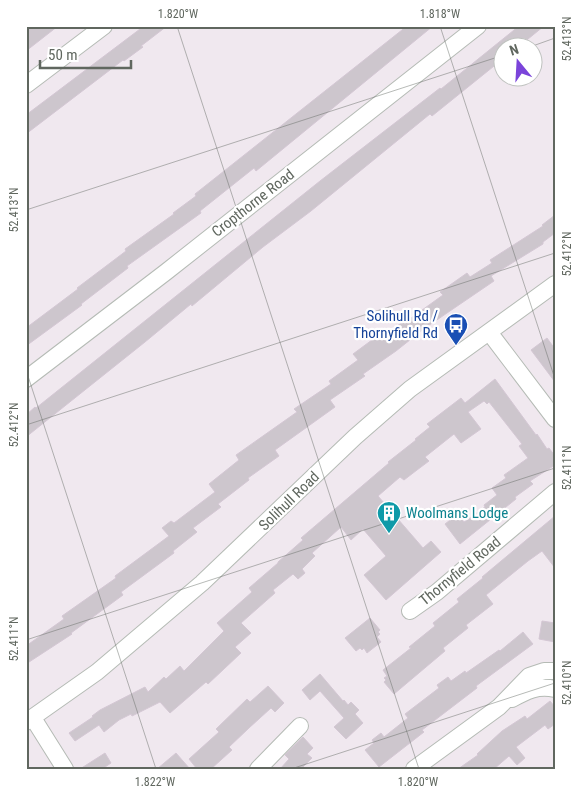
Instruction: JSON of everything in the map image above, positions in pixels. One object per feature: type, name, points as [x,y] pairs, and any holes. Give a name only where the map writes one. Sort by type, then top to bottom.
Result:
[{"type":"street","points":[[26,84],[104,26]]},
{"type":"street","name":"Cropthorne Road","points":[[26,379],[166,272],[478,26]]},
{"type":"street","name":"Solihull Road","points":[[29,720],[97,672],[148,630],[202,583],[355,437],[410,389],[555,284]]},
{"type":"street","points":[[489,332],[555,419]]},
{"type":"street","name":"Thornyfield Road","points":[[410,611],[438,592],[555,492]]},
{"type":"street","points":[[499,707],[529,676],[544,671],[555,672]]},
{"type":"street","points":[[414,769],[499,707],[527,691],[544,687],[555,689]]},
{"type":"street","points":[[29,720],[65,769]]},
{"type":"street","points":[[258,769],[300,726]]},
{"type":"building","points":[[32,26],[58,26],[26,51],[26,31]]},
{"type":"building","points":[[144,26],[167,26],[141,46],[143,47],[123,60],[26,134],[26,115]]},
{"type":"building","points":[[407,26],[433,26],[256,171],[254,168],[200,211],[201,213],[127,266],[128,268],[82,305],[26,346],[26,328],[126,251],[125,249],[174,214],[196,196],[195,194]]},
{"type":"building","points":[[519,26],[544,26],[529,38],[504,38]]},
{"type":"building","points":[[494,46],[494,66],[432,116],[430,114],[26,437],[26,415],[35,407],[320,181]]},
{"type":"building","points":[[555,215],[555,233],[543,244],[491,276],[494,281],[425,328],[363,374],[365,376],[330,400],[335,407],[275,450],[279,456],[248,478],[249,480],[218,504],[221,507],[193,528],[197,532],[173,551],[174,553],[121,592],[123,595],[72,634],[26,664],[26,646],[64,619],[62,616],[116,578],[115,576],[169,536],[162,528],[171,521],[174,523],[215,492],[209,484],[239,460],[236,455],[297,412],[294,409],[331,384],[329,381],[358,360],[353,354],[380,334],[383,337],[410,316],[411,318],[443,295],[440,292],[467,273],[470,277],[492,263],[490,260],[543,226]]},
{"type":"building","points":[[547,338],[555,349],[555,382],[531,350]]},
{"type":"building","points":[[495,379],[536,435],[555,456],[555,465],[530,481],[533,484],[515,497],[516,499],[460,544],[445,524],[458,514],[464,522],[485,507],[484,505],[497,495],[492,488],[506,478],[504,475],[528,458],[519,446],[522,444],[489,402],[487,404],[484,401],[468,412],[481,429],[461,443],[454,434],[425,457],[429,461],[404,480],[400,477],[378,496],[423,548],[431,541],[441,552],[386,600],[364,575],[386,556],[363,529],[351,540],[341,527],[312,553],[315,556],[302,569],[305,573],[298,579],[293,574],[273,590],[275,593],[241,623],[251,633],[235,647],[241,653],[208,684],[206,682],[170,713],[160,702],[132,716],[131,714],[119,720],[104,732],[99,725],[75,741],[69,733],[100,710],[145,687],[148,692],[164,677],[166,679],[180,666],[184,671],[224,631],[217,623],[252,592],[249,588],[303,540],[301,538],[416,440],[430,427],[427,424],[461,398],[465,403]]},
{"type":"building","points":[[555,516],[555,568],[542,551],[528,561],[486,595],[493,604],[466,625],[468,628],[443,648],[445,651],[394,694],[384,682],[386,680],[384,678],[387,676],[383,670],[435,626],[433,623],[459,602],[457,599]]},
{"type":"building","points":[[370,618],[380,630],[378,632],[380,634],[377,637],[381,642],[367,653],[364,648],[356,651],[345,638]]},
{"type":"building","points":[[542,621],[555,623],[555,642],[539,639]]},
{"type":"building","points":[[523,632],[533,644],[476,686],[477,688],[422,730],[424,732],[379,767],[365,750],[374,743],[372,740],[381,733],[384,737],[408,718],[405,714],[439,688],[437,685],[448,677],[451,681],[465,671],[466,673],[500,651]]},
{"type":"building","points":[[320,674],[343,701],[348,705],[351,702],[359,710],[355,714],[363,723],[346,739],[334,727],[344,718],[320,691],[310,700],[302,690]]},
{"type":"building","points":[[268,686],[284,703],[275,712],[271,708],[229,747],[232,750],[211,769],[197,769],[189,759],[219,732],[216,729],[247,699],[250,702]]},
{"type":"building","points":[[550,701],[555,707],[555,724],[548,729],[545,725],[516,747],[525,758],[517,765],[509,756],[494,769],[458,769],[478,755],[502,731],[525,716],[527,719]]},
{"type":"building","points":[[303,737],[313,748],[307,754],[312,758],[301,769],[280,769],[289,759],[285,755]]},
{"type":"building","points":[[105,753],[111,763],[102,769],[80,769]]},
{"type":"building","points":[[176,753],[190,769],[157,769]]},
{"type":"place","name":"Solihull Rd / Thornyfield Rd","points":[[456,346]]},
{"type":"place","name":"Woolmans Lodge","points":[[389,534]]}]
